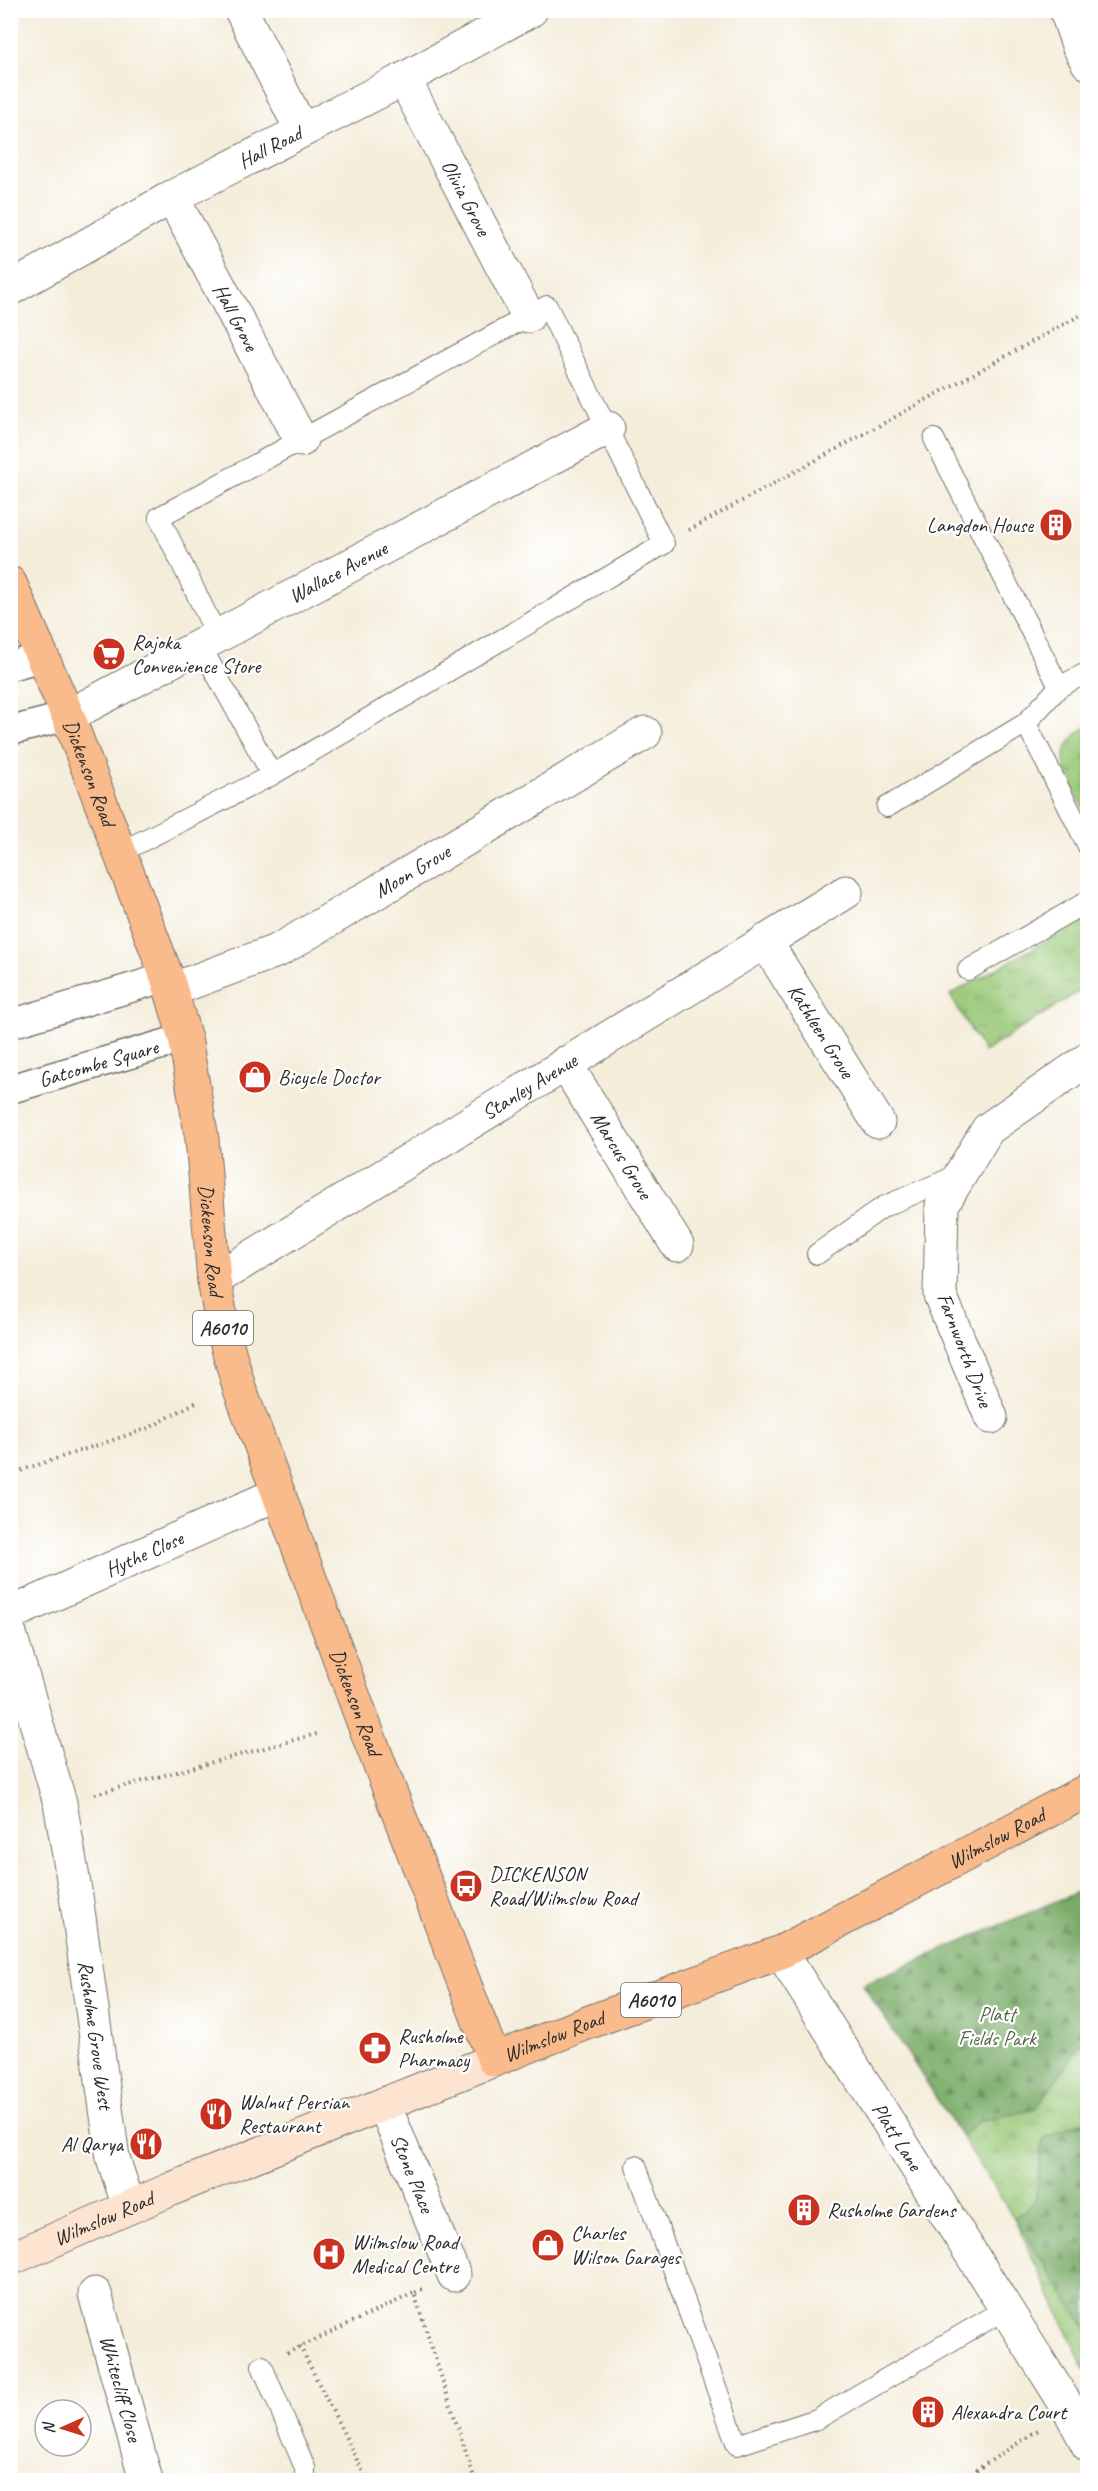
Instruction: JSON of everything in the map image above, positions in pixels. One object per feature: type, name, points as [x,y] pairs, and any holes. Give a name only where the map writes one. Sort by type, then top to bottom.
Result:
[{"type":"highway","name":"Dickenson Road","points":[[10,583],[68,716],[169,983],[185,1038],[202,1139],[214,1280],[224,1334],[238,1387],[366,1730],[494,2060]]},
{"type":"highway","name":"Wilmslow Road","points":[[494,2060],[587,2023],[781,1952],[1088,1790]]},
{"type":"main road","name":"Wilmslow Road","points":[[10,2259],[129,2207],[494,2060]]},
{"type":"street","points":[[241,10],[301,129]]},
{"type":"street","name":"Hall Road","points":[[10,289],[172,196],[404,78],[531,10]]},
{"type":"street","points":[[1066,10],[1084,48]]},
{"type":"street","name":"Olivia Grove","points":[[404,78],[528,316]]},
{"type":"street","name":"Hall Grove","points":[[172,196],[301,440]]},
{"type":"street","name":"Wallace Avenue","points":[[68,716],[608,428]]},
{"type":"street","points":[[10,666],[42,657]]},
{"type":"street","points":[[10,731],[68,716]]},
{"type":"street","name":"Moon Grove","points":[[169,983],[279,950],[645,733]]},
{"type":"street","name":"Stanley Avenue","points":[[214,1280],[846,892]]},
{"type":"street","name":"Kathleen Grove","points":[[765,941],[878,1122]]},
{"type":"street","points":[[10,1024],[169,983]]},
{"type":"street","name":"Gatcombe Square","points":[[10,1089],[185,1038]]},
{"type":"street","name":"Farnworth Drive","points":[[991,1417],[940,1295],[942,1205],[988,1129],[1088,1059]]},
{"type":"street","name":"Marcus Grove","points":[[566,1064],[677,1245]]},
{"type":"street","name":"Hythe Close","points":[[10,1614],[278,1494]]},
{"type":"street","points":[[10,1634],[60,1803]]},
{"type":"street","name":"Rusholme Grove West","points":[[60,1803],[76,1896],[113,2158],[129,2207]]},
{"type":"street","name":"Platt Lane","points":[[781,1952],[1069,2409],[1088,2445]]},
{"type":"street","name":"Stone Place","points":[[384,2104],[454,2275]]},
{"type":"street","name":"Whitecliff Close","points":[[95,2294],[146,2481]]},
{"type":"lane","points":[[119,853],[272,775],[664,544],[547,306],[159,517],[209,640],[272,775]]},
{"type":"lane","points":[[934,439],[1059,687]]},
{"type":"lane","points":[[887,807],[1026,723],[1059,687],[1088,672]]},
{"type":"lane","points":[[1026,723],[1088,846]]},
{"type":"lane","points":[[968,970],[1088,901]]},
{"type":"lane","points":[[818,1254],[883,1207],[961,1174]]},
{"type":"lane","points":[[636,2166],[737,2445],[817,2419],[1006,2309]]},
{"type":"lane","points":[[262,2366],[306,2468],[305,2481]]},
{"type":"path","points":[[664,544],[1088,311]]},
{"type":"path","points":[[10,1474],[148,1428],[198,1401]]},
{"type":"path","points":[[60,1803],[320,1733]]},
{"type":"path","points":[[262,2366],[454,2275]]},
{"type":"path","points":[[414,2293],[475,2481]]},
{"type":"path","points":[[300,2346],[367,2481]]},
{"type":"path","points":[[961,2481],[1069,2409]]},
{"type":"green space","points":[[1087,727],[1087,815],[1069,780],[1064,757],[1074,736]]},
{"type":"green space","points":[[1087,918],[1087,986],[984,1052],[950,995]]},
{"type":"green space","name":"Platt Fields Park","points":[[1087,1888],[1087,2374],[1014,2218],[863,1984]]},
{"type":"green space","name":"Platt Fields Park","points":[[1087,1888],[1087,2035],[1036,2109],[978,2122],[961,2136],[863,1984]]},
{"type":"green space","points":[[1087,2119],[1087,2329],[1014,2218],[1035,2202],[1043,2139]]},
{"type":"place","name":"Langdon House","points":[[1056,525]]},
{"type":"place","name":"Rajoka Convenience Store","points":[[109,654]]},
{"type":"place","name":"Bicycle Doctor","points":[[255,1077]]},
{"type":"place","name":"DICKENSON Road/Wilmslow Road","points":[[466,1886]]},
{"type":"place","name":"Rusholme Pharmacy","points":[[375,2048]]},
{"type":"place","name":"Walnut Persian Restaurant","points":[[216,2114]]},
{"type":"place","name":"Al Qarya","points":[[146,2144]]},
{"type":"place","name":"Rusholme Gardens","points":[[804,2210]]},
{"type":"place","name":"Charles Wilson Garages","points":[[548,2245]]},
{"type":"place","name":"Wilmslow Road Medical Centre","points":[[329,2254]]},
{"type":"place","name":"Alexandra Court","points":[[928,2412]]}]
